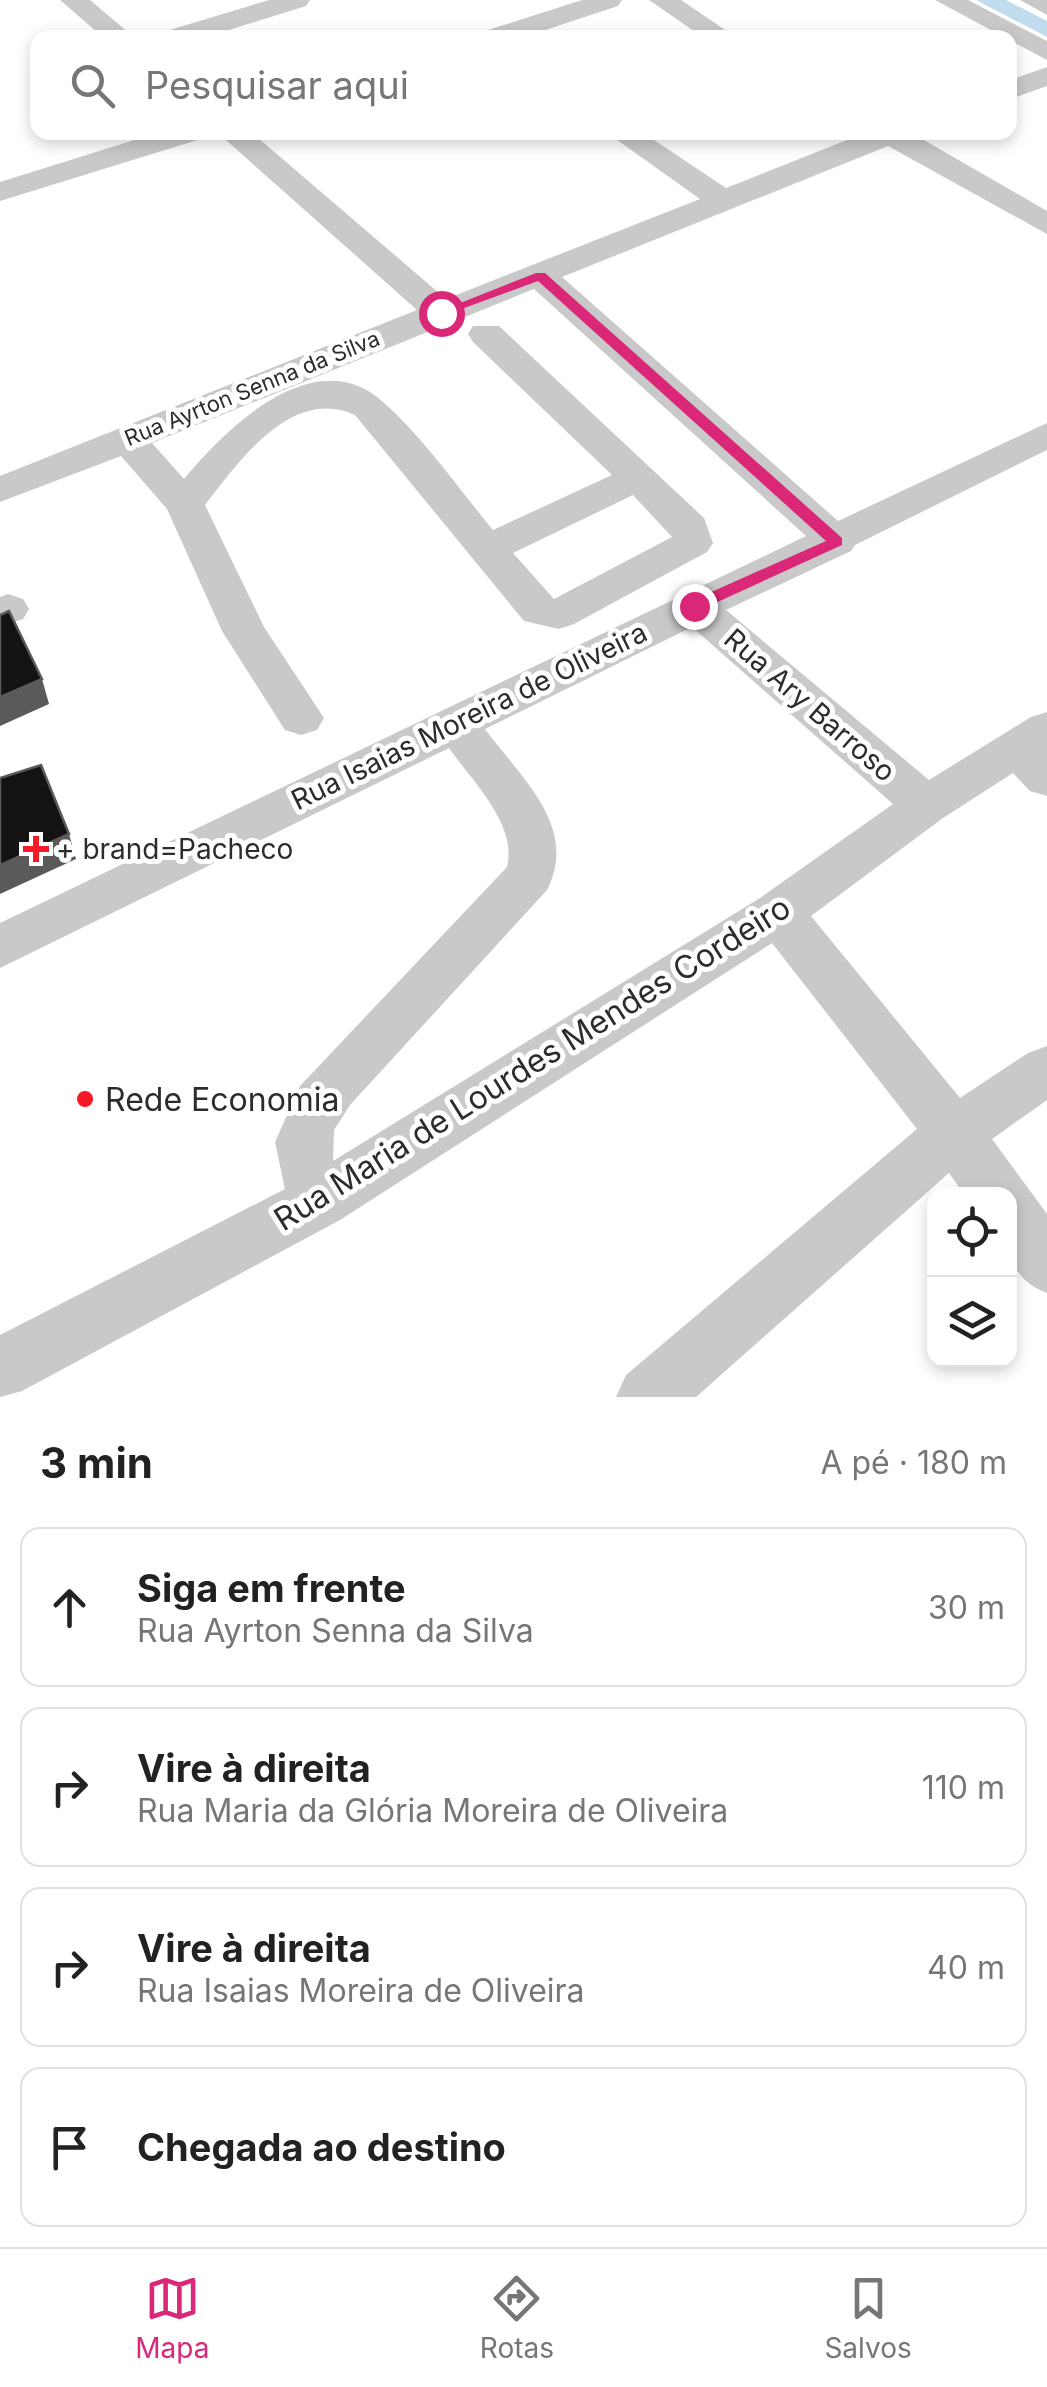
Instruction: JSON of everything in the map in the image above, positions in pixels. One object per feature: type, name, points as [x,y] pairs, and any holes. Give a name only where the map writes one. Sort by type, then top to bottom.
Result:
[{"type":"street","points":[[74,0],[112,30]]},
{"type":"street","points":[[199,30],[297,0]]},
{"type":"street","points":[[517,30],[609,0]]},
{"type":"street","points":[[662,0],[711,30]]},
{"type":"street","points":[[948,0],[1005,30]]},
{"type":"street","points":[[1033,0],[1047,7]]},
{"type":"street","points":[[1017,36],[1047,52]]},
{"type":"street","points":[[1017,87],[1047,76]]},
{"type":"street","points":[[0,192],[167,140]]},
{"type":"street","points":[[241,140],[441,313]]},
{"type":"street","points":[[633,140],[726,202]]},
{"type":"street","name":"Rua Ayrton Senna da Silva","points":[[0,490],[873,140]]},
{"type":"street","points":[[902,140],[1047,224]]},
{"type":"street","points":[[540,276],[836,542]]},
{"type":"street","points":[[185,504],[248,430],[268,416],[332,392],[352,396],[368,408],[539,611],[559,614],[693,543],[695,536],[690,527],[486,334]]},
{"type":"street","name":"Rua Isaias Moreira de Oliveira","points":[[0,947],[694,606],[836,542],[1047,435]]},
{"type":"street","points":[[126,438],[185,504],[244,630],[300,718]]},
{"type":"street","points":[[485,550],[637,478]]},
{"type":"street","name":"Rua Ary Barroso","points":[[694,606],[926,804]]},
{"type":"street","points":[[319,1201],[306,1174],[301,1149],[304,1124],[330,1088],[529,876],[536,849],[528,824],[456,722]]},
{"type":"street","name":"Rua Maria de Lourdes Mendes Cordeiro","points":[[0,1369],[319,1201],[778,913],[926,804],[1037,752]]},
{"type":"street","points":[[778,913],[954,1132],[993,1187]]},
{"type":"street","points":[[648,1397],[954,1132],[1047,1070]]},
{"type":"street","points":[[1017,1220],[1047,1264]]},
{"type":"building","points":[[9,611],[42,679],[0,697],[0,615]]},
{"type":"building","name":"+ brand=Pacheco","points":[[41,765],[69,834],[0,865],[0,778]]},
{"type":"waterway","points":[[988,0],[1047,30]]},
{"type":"place","name":"+ brand=Pacheco","points":[[36,849]]},
{"type":"place","name":"Rede Economia","points":[[85,1099]]},
{"type":"route","points":[[441,313],[540,276],[836,542],[694,606]]}]
